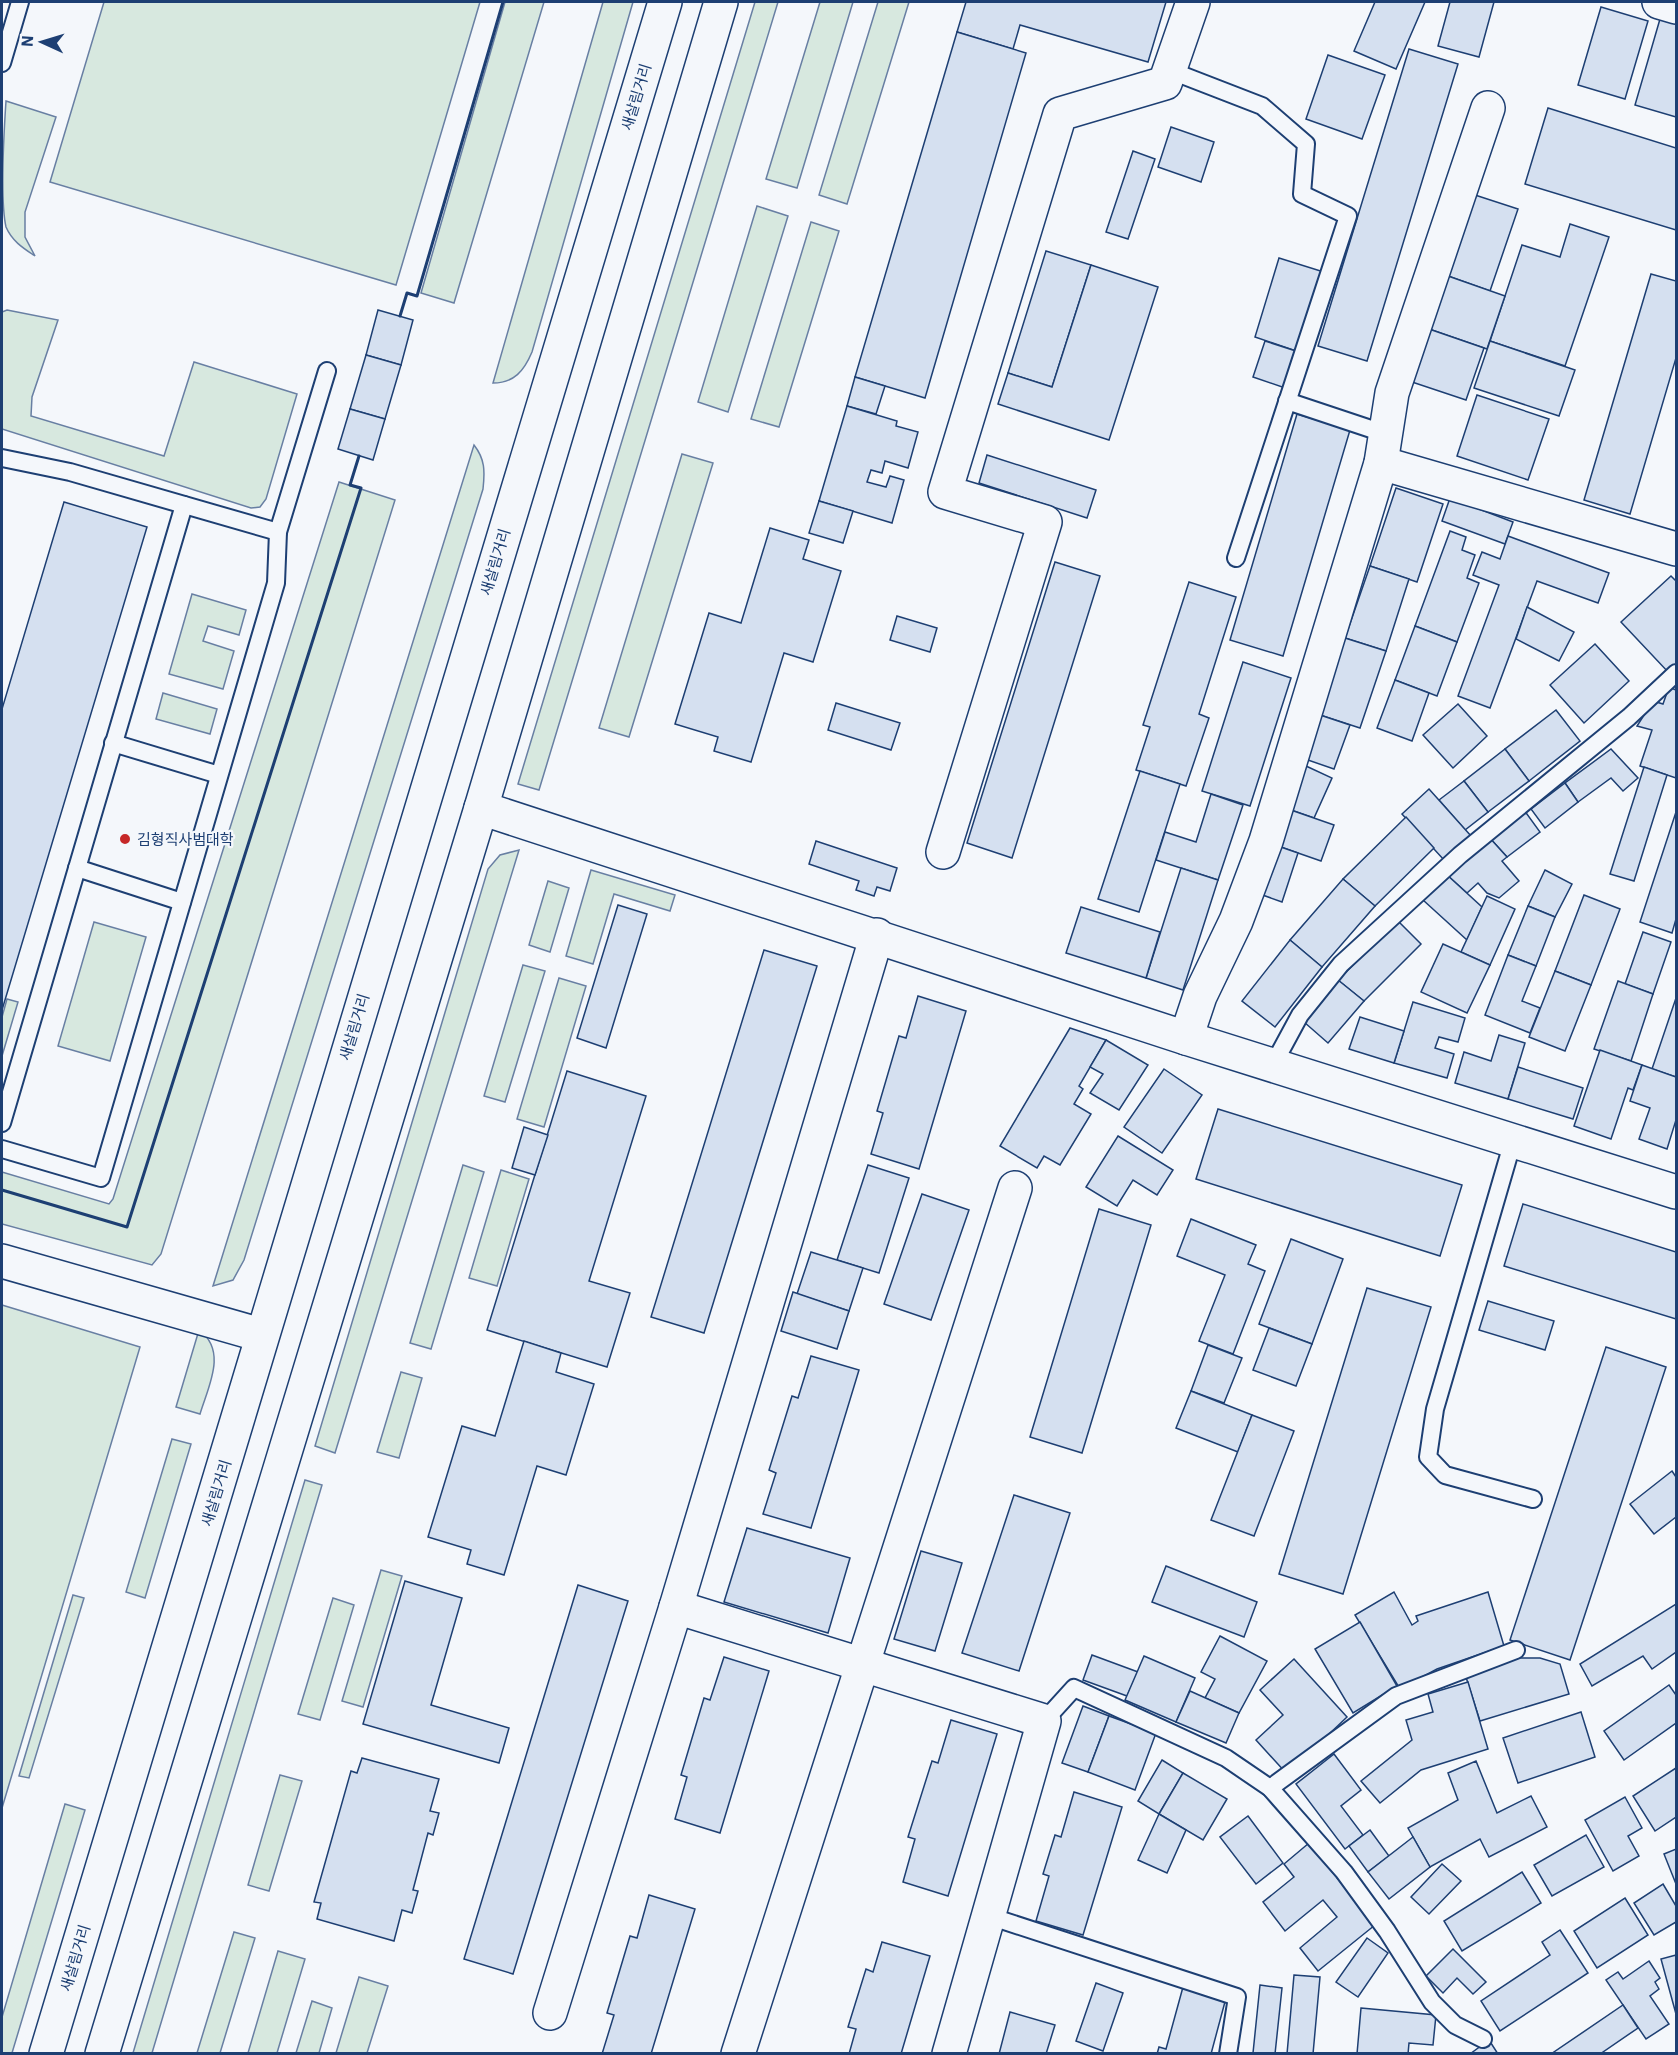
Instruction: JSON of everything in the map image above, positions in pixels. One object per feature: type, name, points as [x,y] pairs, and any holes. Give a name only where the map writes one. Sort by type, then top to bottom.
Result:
[{"type":"street","name":"새살림거리","points":[[46,2054],[232,1442],[261,1335],[665,2]]},
{"type":"street","points":[[102,2054],[281,1456],[481,808],[721,2]]},
{"type":"street","points":[[943,852],[1045,522],[945,492],[1060,114],[1165,83],[1193,2]]},
{"type":"street","points":[[1186,1038],[1200,996],[1236,921],[1266,841],[1384,448],[1392,393],[1488,108]]},
{"type":"street","points":[[1384,448],[1677,549]]},
{"type":"street","points":[[481,808],[878,935],[1186,1038],[1676,1190]]},
{"type":"street","points":[[550,2013],[676,1607],[878,935]]},
{"type":"street","points":[[738,2054],[1015,1188]]},
{"type":"street","points":[[2,1261],[261,1335]]},
{"type":"street","points":[[676,1607],[1044,1721],[950,2054]]},
{"type":"lane","points":[[2,63],[20,2]]},
{"type":"lane","points":[[1169,70],[1262,106],[1306,144],[1302,194],[1348,216],[1236,558]]},
{"type":"lane","points":[[2,1149],[101,1178],[276,584],[278,532],[327,371]]},
{"type":"lane","points":[[1287,401],[1384,448]]},
{"type":"lane","points":[[2,458],[70,472],[278,532]]},
{"type":"lane","points":[[2,1123],[184,505]]},
{"type":"lane","points":[[1273,1065],[1300,1015],[1341,964],[1460,855],[1629,717],[1677,673]]},
{"type":"lane","points":[[113,742],[219,775]]},
{"type":"lane","points":[[77,868],[182,902]]},
{"type":"lane","points":[[1513,1141],[1435,1409],[1428,1457],[1446,1475],[1533,1499]]},
{"type":"lane","points":[[1270,1788],[1396,1696],[1516,1650]]},
{"type":"lane","points":[[1044,1721],[1074,1688],[1226,1758],[1270,1788],[1344,1872],[1387,1931],[1432,2002],[1455,2025],[1484,2040]]},
{"type":"lane","points":[[989,1916],[1237,1997],[1228,2054]]},
{"type":"shaded area","points":[[104,2],[480,2],[396,285],[50,182]]},
{"type":"shaded area","points":[[505,2],[544,2],[454,303],[421,293]]},
{"type":"shaded area","points":[[603,2],[633,2],[532,352],[517,375],[507,381],[493,383]]},
{"type":"shaded area","points":[[755,2],[778,2],[539,790],[518,784]]},
{"type":"shaded area","points":[[820,2],[853,2],[797,188],[766,179]]},
{"type":"shaded area","points":[[878,2],[909,2],[847,204],[819,195]]},
{"type":"shaded area","points":[[6,101],[56,117],[25,212],[25,237],[35,256],[15,240],[6,227],[3,183]]},
{"type":"shaded area","points":[[757,206],[788,216],[728,412],[698,402]]},
{"type":"shaded area","points":[[811,222],[839,231],[779,427],[751,419]]},
{"type":"shaded area","points":[[7,310],[58,320],[32,397],[31,416],[164,456],[194,362],[297,394],[266,499],[260,507],[251,508],[2,429],[2,312]]},
{"type":"shaded area","points":[[474,445],[483,466],[483,489],[244,1260],[233,1280],[213,1286]]},
{"type":"shaded area","points":[[682,454],[713,463],[629,737],[599,728]]},
{"type":"shaded area","points":[[339,482],[395,500],[161,1254],[152,1265],[2,1224],[2,1172],[109,1204],[113,1199]]},
{"type":"shaded area","points":[[192,594],[246,610],[239,635],[208,626],[203,641],[234,651],[223,689],[169,674]]},
{"type":"shaded area","points":[[163,693],[217,709],[210,734],[156,719]]},
{"type":"shaded area","points":[[519,850],[335,1453],[315,1446],[488,869],[500,855]]},
{"type":"shaded area","points":[[591,870],[675,895],[670,911],[614,894],[593,964],[566,956]]},
{"type":"shaded area","points":[[548,881],[569,888],[550,952],[529,945]]},
{"type":"shaded area","points":[[94,922],[146,937],[110,1061],[58,1046]]},
{"type":"shaded area","points":[[523,965],[545,971],[505,1102],[484,1096]]},
{"type":"shaded area","points":[[559,978],[586,986],[544,1127],[517,1119]]},
{"type":"shaded area","points":[[7,999],[18,1002],[2,1056],[2,1017]]},
{"type":"shaded area","points":[[463,1165],[484,1172],[431,1349],[410,1343]]},
{"type":"shaded area","points":[[501,1170],[529,1179],[497,1286],[469,1278]]},
{"type":"shaded area","points":[[2,1305],[140,1347],[2,1808]]},
{"type":"shaded area","points":[[199,1330],[213,1348],[214,1359],[211,1381],[200,1414],[176,1407]]},
{"type":"shaded area","points":[[401,1372],[422,1378],[399,1458],[377,1452]]},
{"type":"shaded area","points":[[172,1439],[191,1444],[145,1598],[126,1592]]},
{"type":"shaded area","points":[[305,1480],[322,1485],[152,2053],[133,2053]]},
{"type":"shaded area","points":[[381,1570],[402,1576],[363,1707],[342,1701]]},
{"type":"shaded area","points":[[73,1595],[84,1598],[29,1778],[19,1776]]},
{"type":"shaded area","points":[[333,1598],[354,1605],[320,1720],[298,1714]]},
{"type":"shaded area","points":[[280,1775],[302,1781],[269,1891],[248,1885]]},
{"type":"shaded area","points":[[65,1804],[85,1810],[12,2053],[2,2053],[2,2017]]},
{"type":"shaded area","points":[[234,1932],[255,1938],[220,2053],[197,2053]]},
{"type":"shaded area","points":[[278,1951],[305,1959],[277,2053],[248,2053]]},
{"type":"shaded area","points":[[359,1977],[388,1986],[367,2053],[336,2053]]},
{"type":"shaded area","points":[[312,2001],[332,2008],[319,2053],[296,2053]]},
{"type":"building","points":[[966,2],[1166,2],[1148,62],[1020,25],[1013,49],[957,32]]},
{"type":"building","points":[[1375,2],[1425,2],[1396,69],[1354,51]]},
{"type":"building","points":[[1450,2],[1494,2],[1479,57],[1438,46]]},
{"type":"building","points":[[1601,7],[1648,21],[1625,99],[1578,85]]},
{"type":"building","points":[[1660,19],[1676,24],[1676,117],[1635,105]]},
{"type":"building","points":[[957,32],[1026,53],[925,398],[855,377]]},
{"type":"building","points":[[1409,49],[1458,64],[1367,361],[1318,346]]},
{"type":"building","points":[[1328,55],[1385,75],[1362,139],[1306,119]]},
{"type":"building","points":[[1548,108],[1676,148],[1676,230],[1525,184]]},
{"type":"building","points":[[1171,127],[1214,142],[1201,182],[1158,167]]},
{"type":"building","points":[[1133,151],[1155,159],[1128,239],[1106,232]]},
{"type":"building","points":[[1475,195],[1518,209],[1490,291],[1448,276]]},
{"type":"building","points":[[1570,224],[1609,237],[1565,366],[1490,341],[1522,245],[1560,257]]},
{"type":"building","points":[[1046,251],[1091,265],[1052,387],[1008,373]]},
{"type":"building","points":[[1279,258],[1327,273],[1302,353],[1255,337]]},
{"type":"building","points":[[1091,265],[1158,287],[1109,440],[998,404],[1008,373],[1052,387]]},
{"type":"building","points":[[1651,274],[1676,281],[1676,358],[1630,514],[1584,500]]},
{"type":"building","points":[[1448,276],[1505,296],[1487,349],[1429,329]]},
{"type":"building","points":[[378,310],[413,320],[401,365],[366,355]]},
{"type":"building","points":[[1429,329],[1484,348],[1466,400],[1412,382]]},
{"type":"building","points":[[1265,341],[1302,353],[1291,390],[1253,377]]},
{"type":"building","points":[[1490,341],[1575,370],[1559,416],[1474,388]]},
{"type":"building","points":[[366,355],[401,365],[385,419],[350,409]]},
{"type":"building","points":[[855,377],[885,386],[876,414],[847,406]]},
{"type":"building","points":[[1477,395],[1549,419],[1528,480],[1457,456]]},
{"type":"building","points":[[847,406],[897,421],[896,426],[918,432],[908,468],[885,461],[882,473],[871,470],[867,482],[886,487],[890,476],[904,480],[892,523],[819,501]]},
{"type":"building","points":[[350,409],[385,419],[373,460],[338,449]]},
{"type":"building","points":[[1297,414],[1350,430],[1283,656],[1230,640]]},
{"type":"building","points":[[987,455],[1096,490],[1087,518],[979,483]]},
{"type":"building","points":[[1396,488],[1443,504],[1417,582],[1370,566]]},
{"type":"building","points":[[1450,498],[1513,522],[1505,544],[1442,521]]},
{"type":"building","points":[[819,501],[853,511],[843,543],[809,533]]},
{"type":"building","points":[[64,502],[147,527],[2,1010],[2,709]]},
{"type":"building","points":[[770,528],[809,540],[803,559],[841,571],[813,662],[784,653],[751,762],[714,751],[718,737],[675,724],[709,613],[741,623]]},
{"type":"building","points":[[1450,531],[1466,537],[1462,550],[1475,555],[1467,578],[1479,583],[1457,642],[1415,626]]},
{"type":"building","points":[[1508,536],[1609,573],[1598,603],[1537,581],[1490,708],[1458,696],[1499,585],[1473,575],[1482,552],[1500,559]]},
{"type":"building","points":[[1055,562],[1100,576],[1012,858],[967,843]]},
{"type":"building","points":[[1370,566],[1409,579],[1386,651],[1345,638]]},
{"type":"building","points":[[1671,576],[1676,581],[1676,666],[1669,673],[1621,622]]},
{"type":"building","points":[[1189,582],[1236,597],[1199,714],[1209,718],[1186,786],[1136,770],[1150,727],[1143,725]]},
{"type":"building","points":[[1527,607],[1574,632],[1559,661],[1516,639]]},
{"type":"building","points":[[897,616],[937,628],[930,652],[890,640]]},
{"type":"building","points":[[1415,626],[1457,642],[1437,696],[1395,680]]},
{"type":"building","points":[[1345,638],[1386,651],[1360,728],[1320,715]]},
{"type":"building","points":[[1595,644],[1629,681],[1584,723],[1550,685]]},
{"type":"building","points":[[1243,662],[1291,678],[1250,806],[1202,791]]},
{"type":"building","points":[[1395,680],[1429,693],[1412,741],[1377,728]]},
{"type":"building","points":[[1669,687],[1676,690],[1676,778],[1640,766],[1652,730],[1637,726],[1653,701],[1663,704]]},
{"type":"building","points":[[836,703],[900,723],[891,750],[828,730]]},
{"type":"building","points":[[1458,704],[1487,736],[1453,768],[1423,735]]},
{"type":"building","points":[[1556,710],[1580,741],[1529,781],[1505,749]]},
{"type":"building","points":[[1320,715],[1350,725],[1334,769],[1305,759]]},
{"type":"building","points":[[1505,749],[1529,781],[1488,812],[1464,781]]},
{"type":"building","points":[[1611,749],[1638,778],[1623,791],[1611,778],[1578,802],[1565,783]]},
{"type":"building","points":[[1306,766],[1332,778],[1314,818],[1288,809]]},
{"type":"building","points":[[1644,767],[1667,775],[1634,881],[1610,874]]},
{"type":"building","points":[[1140,771],[1180,784],[1139,912],[1098,899]]},
{"type":"building","points":[[1464,781],[1488,812],[1465,830],[1439,800]]},
{"type":"building","points":[[1565,783],[1578,802],[1545,828],[1531,809]]},
{"type":"building","points":[[1429,789],[1471,836],[1444,860],[1402,814]]},
{"type":"building","points":[[1211,794],[1243,805],[1218,880],[1156,860],[1165,832],[1196,842]]},
{"type":"building","points":[[1288,809],[1334,825],[1321,861],[1275,845]]},
{"type":"building","points":[[1524,810],[1540,832],[1507,857],[1488,836]]},
{"type":"building","points":[[1676,812],[1676,919],[1672,933],[1640,922]]},
{"type":"building","points":[[1406,817],[1434,848],[1375,906],[1343,879]]},
{"type":"building","points":[[1488,836],[1507,857],[1502,861],[1519,881],[1499,898],[1487,893],[1478,883],[1467,893],[1446,874]]},
{"type":"building","points":[[816,841],[897,868],[890,891],[877,887],[874,896],[856,890],[859,881],[809,864]]},
{"type":"building","points":[[1275,845],[1298,853],[1282,902],[1257,893]]},
{"type":"building","points":[[1181,868],[1218,880],[1183,990],[1146,978]]},
{"type":"building","points":[[1545,870],[1572,884],[1555,917],[1528,906]]},
{"type":"building","points":[[1446,874],[1482,907],[1467,940],[1423,900]]},
{"type":"building","points":[[1343,879],[1375,906],[1322,967],[1290,940]]},
{"type":"building","points":[[1584,895],[1620,909],[1591,985],[1555,971]]},
{"type":"building","points":[[1487,896],[1515,909],[1490,965],[1461,952]]},
{"type":"building","points":[[618,905],[647,914],[606,1048],[577,1038]]},
{"type":"building","points":[[1528,906],[1555,917],[1536,966],[1508,955]]},
{"type":"building","points":[[1081,907],[1160,932],[1146,978],[1066,953]]},
{"type":"building","points":[[1398,921],[1421,944],[1364,1001],[1338,980]]},
{"type":"building","points":[[1643,932],[1671,942],[1653,994],[1625,984]]},
{"type":"building","points":[[1290,940],[1322,967],[1275,1027],[1242,1001]]},
{"type":"building","points":[[1443,944],[1490,965],[1467,1013],[1421,992]]},
{"type":"building","points":[[764,950],[817,966],[704,1333],[651,1317]]},
{"type":"building","points":[[1508,955],[1536,966],[1522,1001],[1540,1008],[1530,1033],[1485,1015]]},
{"type":"building","points":[[1555,971],[1591,985],[1565,1051],[1529,1037]]},
{"type":"building","points":[[1338,980],[1364,1001],[1328,1043],[1304,1022]]},
{"type":"building","points":[[1618,981],[1653,994],[1631,1061],[1594,1049]]},
{"type":"building","points":[[918,996],[966,1011],[919,1169],[871,1154],[883,1113],[877,1111],[899,1036],[906,1038]]},
{"type":"building","points":[[1676,998],[1676,1077],[1652,1069]]},
{"type":"building","points":[[1413,1002],[1465,1018],[1458,1042],[1439,1037],[1435,1048],[1454,1054],[1447,1078],[1394,1063]]},
{"type":"building","points":[[1360,1017],[1404,1031],[1394,1063],[1349,1049]]},
{"type":"building","points":[[1070,1028],[1106,1040],[1079,1086],[1083,1089],[1074,1104],[1091,1114],[1060,1165],[1044,1156],[1037,1168],[1000,1146]]},
{"type":"building","points":[[1499,1035],[1525,1043],[1508,1099],[1455,1083],[1464,1052],[1491,1061]]},
{"type":"building","points":[[1106,1040],[1148,1065],[1119,1110],[1090,1093],[1103,1074],[1090,1067]]},
{"type":"building","points":[[1600,1050],[1642,1065],[1633,1090],[1628,1088],[1611,1139],[1574,1126]]},
{"type":"building","points":[[1642,1065],[1676,1077],[1676,1120],[1667,1149],[1639,1139],[1650,1108],[1630,1101]]},
{"type":"building","points":[[1518,1067],[1583,1088],[1573,1119],[1508,1099]]},
{"type":"building","points":[[1164,1069],[1202,1095],[1162,1153],[1124,1127]]},
{"type":"building","points":[[567,1071],[646,1096],[589,1281],[630,1293],[607,1367],[487,1330]]},
{"type":"building","points":[[1218,1109],[1462,1185],[1440,1256],[1196,1179]]},
{"type":"building","points":[[524,1127],[548,1135],[535,1175],[512,1168]]},
{"type":"building","points":[[1118,1136],[1173,1170],[1157,1195],[1133,1180],[1117,1206],[1086,1187]]},
{"type":"building","points":[[868,1165],[909,1178],[879,1273],[837,1260]]},
{"type":"building","points":[[922,1194],[969,1210],[931,1320],[884,1304]]},
{"type":"building","points":[[1523,1204],[1676,1252],[1676,1319],[1504,1266]]},
{"type":"building","points":[[1099,1209],[1151,1225],[1082,1453],[1030,1437]]},
{"type":"building","points":[[1191,1219],[1256,1245],[1248,1264],[1265,1271],[1233,1354],[1199,1341],[1225,1275],[1177,1256]]},
{"type":"building","points":[[1291,1239],[1343,1259],[1312,1344],[1259,1324]]},
{"type":"building","points":[[811,1252],[863,1268],[849,1311],[797,1294]]},
{"type":"building","points":[[1367,1288],[1431,1307],[1343,1594],[1279,1574]]},
{"type":"building","points":[[793,1292],[849,1311],[837,1349],[781,1331]]},
{"type":"building","points":[[1488,1301],[1554,1321],[1545,1350],[1479,1330]]},
{"type":"building","points":[[1269,1328],[1312,1344],[1296,1386],[1253,1370]]},
{"type":"building","points":[[524,1341],[561,1353],[556,1372],[594,1384],[566,1475],[537,1466],[504,1575],[467,1564],[471,1550],[428,1537],[462,1426],[495,1436]]},
{"type":"building","points":[[1208,1345],[1242,1358],[1224,1403],[1191,1391]]},
{"type":"building","points":[[1606,1347],[1666,1367],[1570,1660],[1510,1640]]},
{"type":"building","points":[[811,1356],[859,1370],[811,1528],[763,1514],[776,1473],[769,1470],[792,1396],[798,1398]]},
{"type":"building","points":[[1191,1391],[1252,1415],[1238,1452],[1176,1428]]},
{"type":"building","points":[[1252,1415],[1294,1431],[1254,1536],[1211,1520]]},
{"type":"building","points":[[1672,1471],[1676,1477],[1676,1517],[1654,1534],[1630,1504]]},
{"type":"building","points":[[1014,1495],[1070,1513],[1019,1671],[962,1653]]},
{"type":"building","points":[[747,1528],[850,1558],[828,1633],[724,1602]]},
{"type":"building","points":[[921,1551],[962,1563],[935,1651],[894,1639]]},
{"type":"building","points":[[1166,1566],[1257,1602],[1244,1637],[1152,1602]]},
{"type":"building","points":[[405,1581],[462,1598],[431,1705],[509,1728],[499,1763],[363,1724]]},
{"type":"building","points":[[578,1585],[628,1601],[513,1974],[464,1959]]},
{"type":"building","points":[[1394,1592],[1412,1625],[1418,1621],[1416,1616],[1488,1592],[1504,1646],[1437,1669],[1400,1689],[1355,1615]]},
{"type":"building","points":[[1676,1604],[1676,1652],[1652,1669],[1643,1656],[1592,1686],[1580,1664]]},
{"type":"building","points":[[1360,1622],[1397,1686],[1353,1713],[1315,1649]]},
{"type":"building","points":[[1220,1636],[1267,1661],[1239,1713],[1205,1698],[1215,1679],[1201,1672]]},
{"type":"building","points":[[1092,1655],[1138,1672],[1127,1696],[1083,1680]]},
{"type":"building","points":[[1144,1656],[1195,1678],[1176,1722],[1125,1700]]},
{"type":"building","points":[[724,1657],[769,1671],[720,1833],[675,1819],[687,1777],[681,1775],[704,1698],[710,1700]]},
{"type":"building","points":[[1519,1658],[1540,1658],[1560,1664],[1569,1694],[1480,1721],[1465,1674]]},
{"type":"building","points":[[1294,1659],[1347,1717],[1287,1774],[1256,1740],[1283,1715],[1260,1690]]},
{"type":"building","points":[[1468,1682],[1488,1749],[1421,1770],[1380,1803],[1361,1781],[1412,1740],[1406,1720],[1433,1712],[1428,1694]]},
{"type":"building","points":[[1669,1685],[1676,1695],[1676,1723],[1624,1760],[1604,1731]]},
{"type":"building","points":[[1190,1691],[1239,1713],[1226,1743],[1176,1722]]},
{"type":"building","points":[[1083,1706],[1109,1716],[1088,1772],[1062,1763]]},
{"type":"building","points":[[1581,1712],[1595,1757],[1518,1783],[1503,1738]]},
{"type":"building","points":[[1109,1716],[1156,1733],[1135,1790],[1088,1772]]},
{"type":"building","points":[[951,1720],[997,1734],[948,1896],[903,1882],[915,1839],[908,1837],[932,1761],[938,1763]]},
{"type":"building","points":[[1334,1754],[1361,1790],[1341,1806],[1363,1835],[1345,1849],[1296,1784]]},
{"type":"building","points":[[362,1758],[439,1779],[430,1811],[439,1813],[433,1835],[428,1833],[413,1890],[418,1891],[412,1913],[402,1910],[394,1941],[317,1919],[321,1903],[314,1902],[351,1771],[357,1773]]},
{"type":"building","points":[[1162,1760],[1183,1773],[1159,1814],[1138,1801]]},
{"type":"building","points":[[1476,1761],[1497,1813],[1531,1796],[1547,1827],[1489,1857],[1480,1839],[1430,1867],[1408,1828],[1458,1800],[1448,1773]]},
{"type":"building","points":[[1676,1768],[1676,1817],[1655,1831],[1633,1796]]},
{"type":"building","points":[[1183,1773],[1227,1799],[1203,1840],[1159,1814]]},
{"type":"building","points":[[1074,1792],[1122,1807],[1083,1935],[1036,1921],[1049,1876],[1043,1874],[1055,1835],[1061,1837]]},
{"type":"building","points":[[1625,1797],[1642,1828],[1628,1836],[1639,1856],[1613,1871],[1585,1820]]},
{"type":"building","points":[[1159,1814],[1186,1830],[1167,1873],[1138,1860]]},
{"type":"building","points":[[1248,1816],[1283,1863],[1256,1884],[1220,1837]]},
{"type":"building","points":[[1370,1830],[1389,1856],[1368,1872],[1349,1846]]},
{"type":"building","points":[[1586,1835],[1604,1867],[1552,1896],[1534,1865]]},
{"type":"building","points":[[1413,1837],[1430,1867],[1389,1899],[1368,1872]]},
{"type":"building","points":[[1309,1843],[1375,1925],[1318,1971],[1300,1948],[1337,1917],[1323,1900],[1285,1931],[1263,1902],[1294,1877],[1284,1864]]},
{"type":"building","points":[[1676,1849],[1676,1884],[1664,1854]]},
{"type":"building","points":[[1442,1864],[1461,1881],[1429,1914],[1411,1897]]},
{"type":"building","points":[[1522,1872],[1541,1903],[1462,1951],[1444,1921]]},
{"type":"building","points":[[1663,1884],[1676,1906],[1676,1922],[1654,1935],[1634,1903]]},
{"type":"building","points":[[649,1895],[695,1909],[651,2054],[602,2054],[614,2015],[607,2013],[630,1936],[637,1938]]},
{"type":"building","points":[[1625,1898],[1648,1935],[1597,1968],[1574,1931]]},
{"type":"building","points":[[1560,1930],[1588,1973],[1500,2031],[1481,2001],[1550,1955],[1542,1942]]},
{"type":"building","points":[[1367,1938],[1388,1953],[1358,1997],[1336,1982]]},
{"type":"building","points":[[882,1942],[930,1956],[901,2054],[849,2054],[856,2029],[848,2027],[866,1969],[873,1972]]},
{"type":"building","points":[[1453,1949],[1486,1982],[1473,1994],[1457,1978],[1443,1993],[1426,1976]]},
{"type":"building","points":[[1676,1955],[1676,2014],[1661,1959]]},
{"type":"building","points":[[1649,1961],[1660,1978],[1655,1982],[1659,1989],[1650,1996],[1669,2024],[1646,2039],[1606,1980],[1618,1972],[1623,1979]]},
{"type":"building","points":[[1294,1975],[1320,1977],[1313,2054],[1287,2054]]},
{"type":"building","points":[[1096,1983],[1123,1993],[1103,2051],[1076,2041]]},
{"type":"building","points":[[1260,1985],[1282,1988],[1275,2054],[1253,2053]]},
{"type":"building","points":[[1183,1987],[1226,1998],[1211,2054],[1157,2054],[1159,2047],[1166,2049]]},
{"type":"building","points":[[1623,2005],[1638,2028],[1600,2054],[1551,2054]]},
{"type":"building","points":[[1361,2008],[1436,2015],[1433,2045],[1409,2043],[1408,2054],[1357,2054]]},
{"type":"building","points":[[1010,2012],[1055,2025],[1046,2054],[999,2054]]},
{"type":"building","points":[[1489,2040],[1498,2054],[1470,2054]]},
{"type":"wall","points":[[400,316],[407,293],[417,296],[503,2]]},
{"type":"wall","points":[[2,1190],[127,1227],[361,488],[350,485],[359,456]]},
{"type":"place","name":"김형직사범대학","points":[[125,839]]}]
